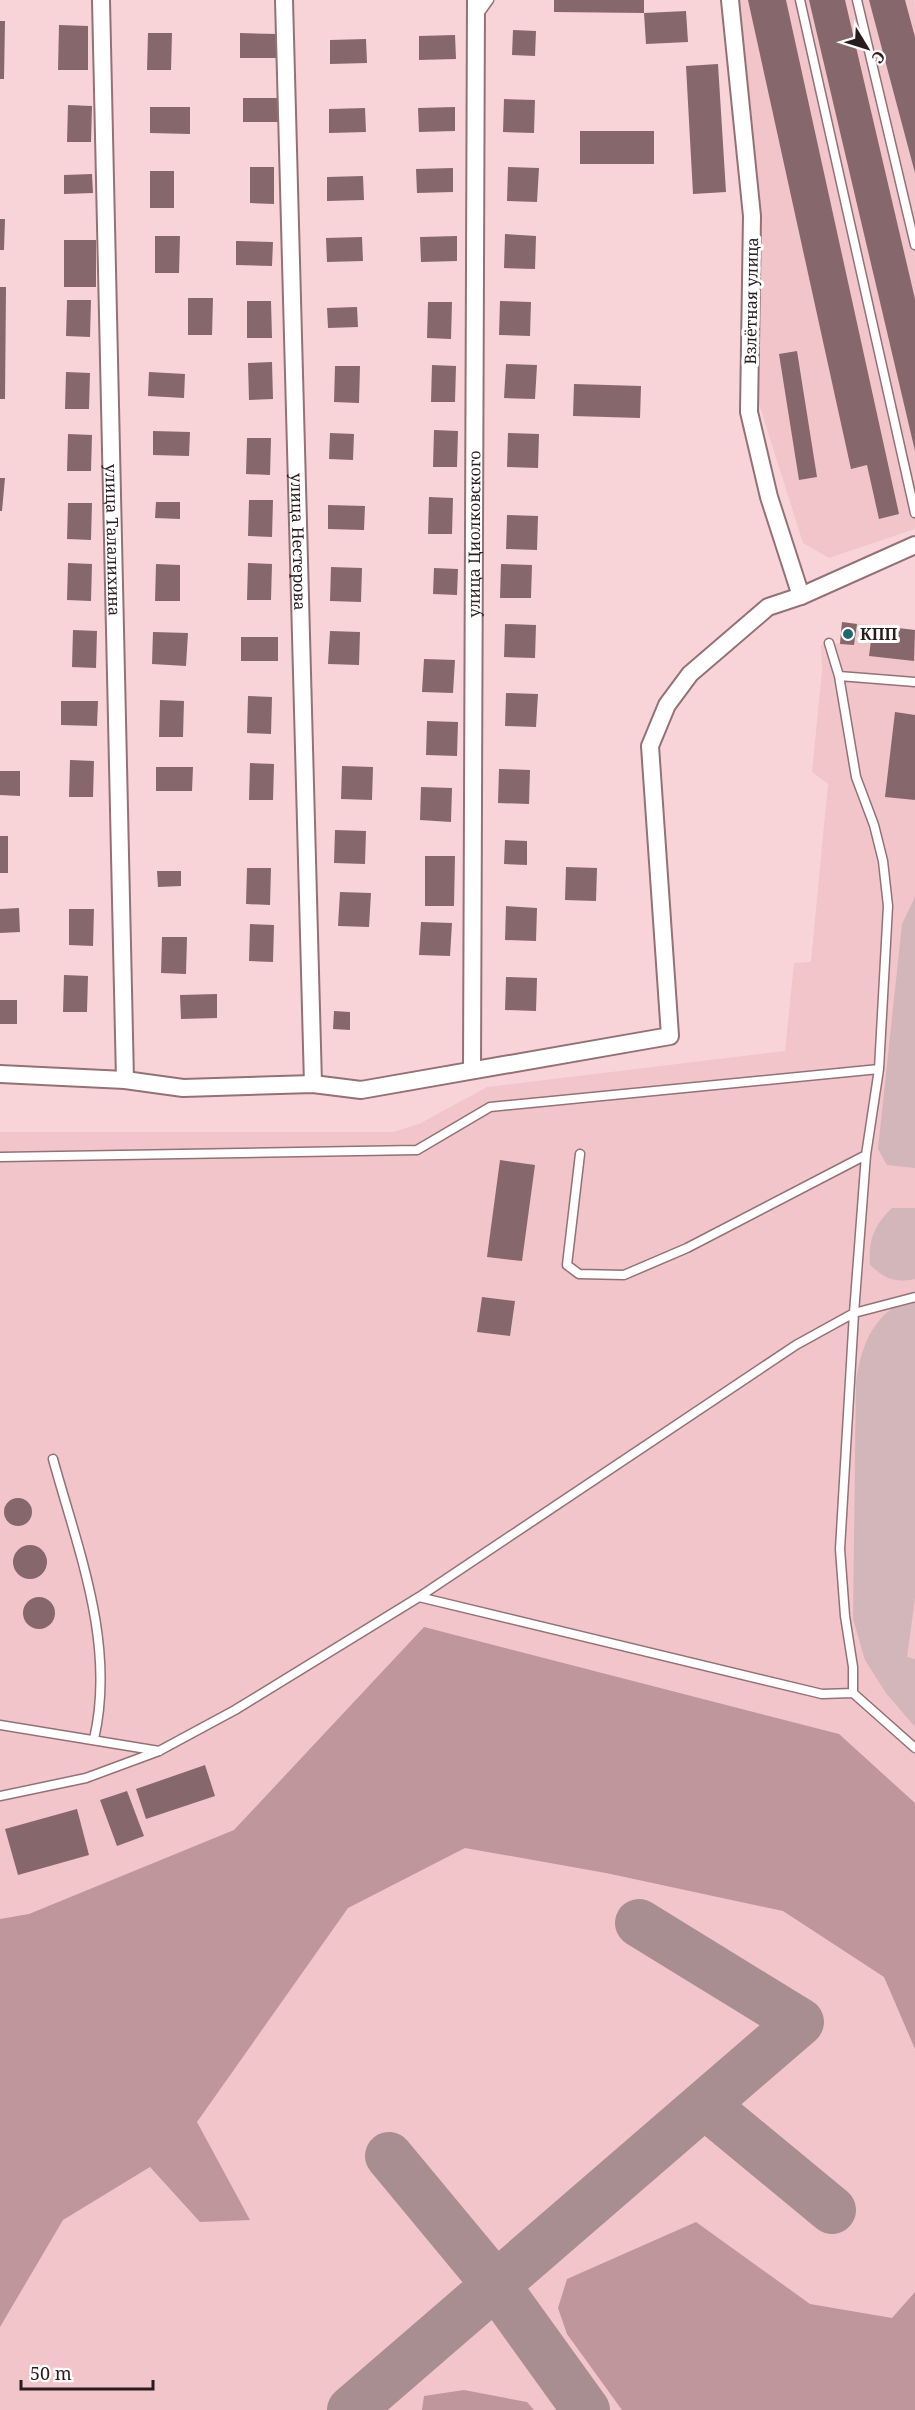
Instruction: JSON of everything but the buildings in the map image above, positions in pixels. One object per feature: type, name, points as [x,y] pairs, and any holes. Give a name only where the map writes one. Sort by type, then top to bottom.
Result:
[{"type":"street","name":"улица Талалихина","points":[[101,0],[124,1080]]},
{"type":"street","name":"улица Нестерова","points":[[284,0],[313,1084]]},
{"type":"street","name":"улица Циолковского","points":[[472,1070],[476,0]]},
{"type":"street","name":"Взлётная улица","points":[[730,0],[752,216],[749,412],[769,497],[801,596]]},
{"type":"street","points":[[0,1074],[124,1080],[183,1088],[313,1084],[361,1090],[670,1036],[650,746],[667,705],[690,674],[768,607],[801,596],[915,545]]},
{"type":"lane","points":[[476,18],[489,0]]},
{"type":"lane","points":[[800,0],[915,513]]},
{"type":"lane","points":[[857,0],[915,245]]},
{"type":"lane","points":[[829,643],[839,676],[856,777],[874,825],[883,861],[888,906],[879,1069],[866,1155],[854,1313],[840,1549],[845,1616],[853,1668],[853,1693]]},
{"type":"lane","points":[[839,676],[915,682]]},
{"type":"lane","points":[[0,1157],[417,1150],[490,1107],[879,1069]]},
{"type":"lane","points":[[580,1154],[567,1265],[579,1274],[624,1275],[687,1248],[866,1155]]},
{"type":"lane","points":[[0,1796],[87,1778],[159,1751],[235,1710],[418,1597],[796,1345],[854,1313],[915,1298]]},
{"type":"lane","points":[[53,1459],[95,1611],[102,1661],[101,1708],[94,1739]]},
{"type":"lane","points":[[418,1597],[822,1694],[853,1693],[915,1748]]},
{"type":"lane","points":[[0,1725],[159,1751]]},
{"type":"shaded area","points":[[739,0],[914,0],[915,6],[915,529],[829,558],[803,543],[759,404],[760,211]]},
{"type":"shaded area","points":[[842,622],[915,630],[915,2410],[0,2410],[0,1132],[393,1132],[419,1124],[487,1087],[785,1051],[794,963],[811,962],[828,784],[812,772],[822,671],[821,645],[840,643]]},
{"type":"shaded area","points":[[915,897],[915,1168],[887,1165],[878,1149],[902,924]]},
{"type":"shaded area","points":[[892,1208],[915,1208],[915,1279],[891,1279],[870,1265],[871,1241],[877,1227]]},
{"type":"shaded area","points":[[915,1299],[915,1598],[907,1657],[915,1659],[915,1727],[886,1693],[865,1660],[853,1619],[858,1368],[866,1342],[880,1319],[901,1304]]},
{"type":"shaded area","points":[[424,1627],[839,1734],[915,1803],[915,2049],[884,1977],[783,1911],[606,1873],[465,1848],[348,1908],[197,2122],[250,2220],[200,2222],[150,2167],[63,2220],[0,2327],[0,1919],[29,1914],[234,1830]]},
{"type":"shaded area","points":[[696,2222],[810,2304],[892,2318],[915,2292],[915,2410],[622,2410],[567,2334],[558,2308],[567,2279]]},
{"type":"shaded area","points":[[464,2390],[527,2402],[534,2410],[422,2410],[424,2396]]},
{"type":"taxiway","points":[[351,2410],[800,2022],[639,1923]]},
{"type":"taxiway","points":[[705,2105],[832,2210]]},
{"type":"taxiway","points":[[389,2156],[496,2285],[586,2410]]},
{"type":"place","name":"КПП","points":[[848,634]]}]
